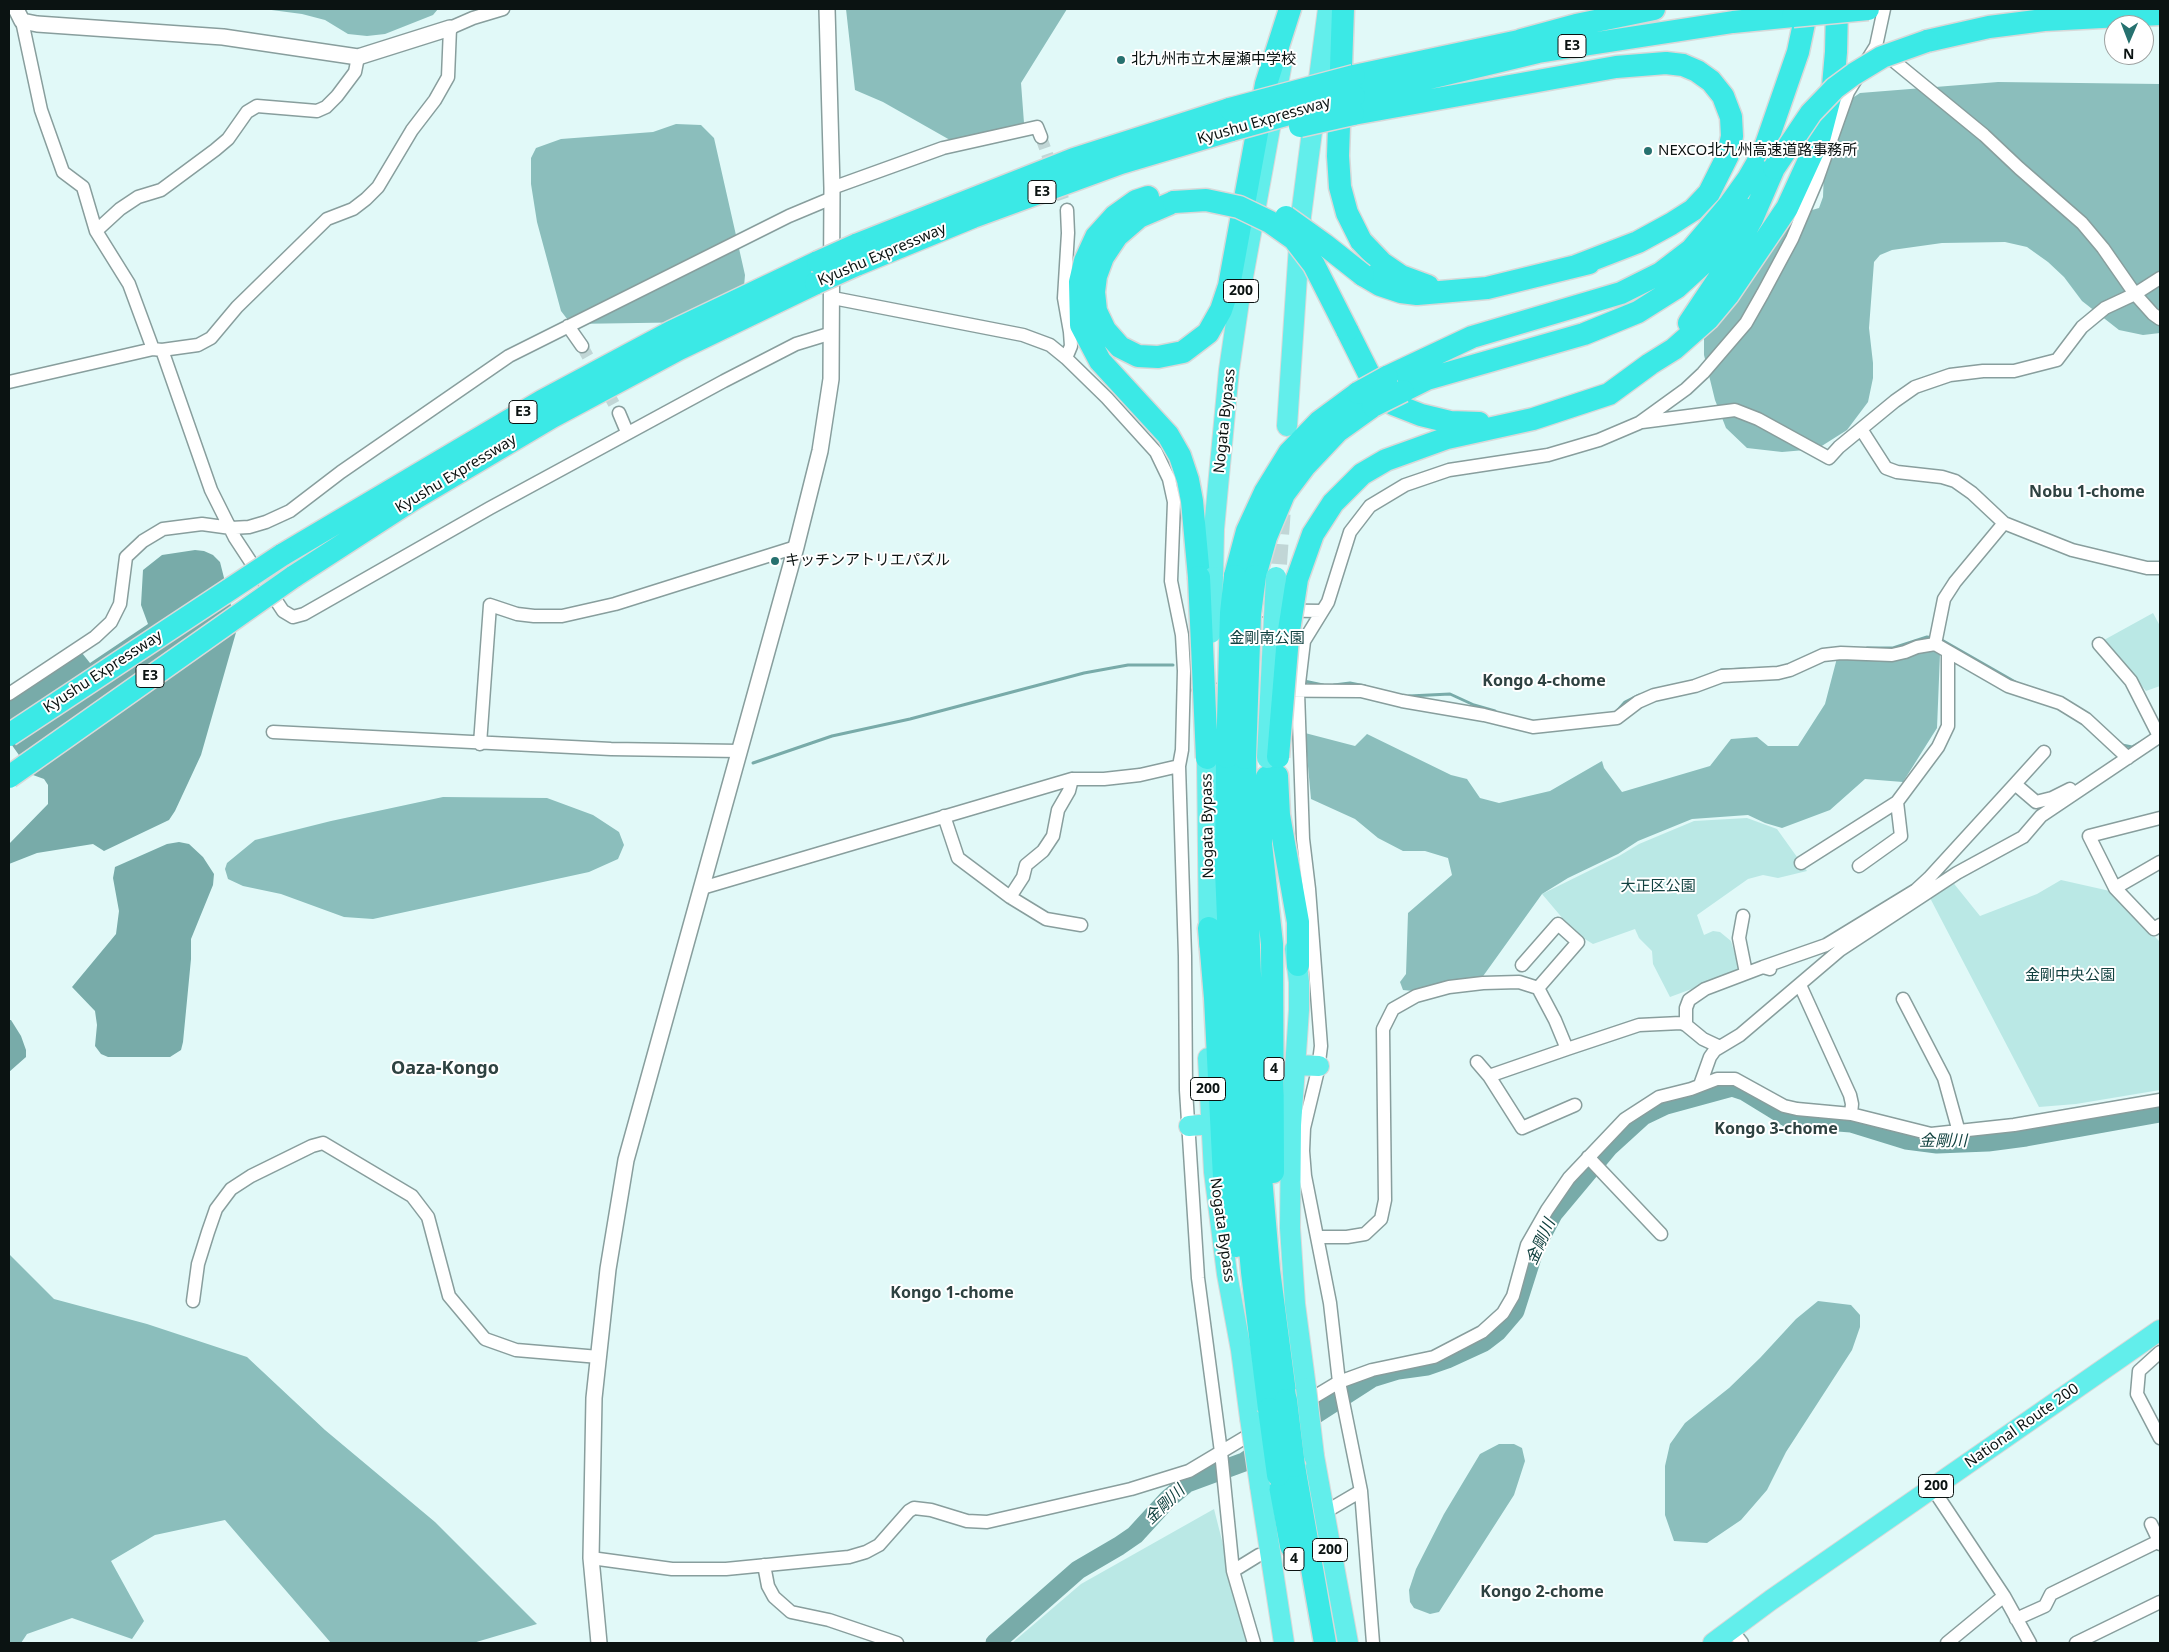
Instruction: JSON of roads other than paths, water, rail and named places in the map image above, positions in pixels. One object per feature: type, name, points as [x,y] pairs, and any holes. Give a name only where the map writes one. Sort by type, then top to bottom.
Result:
[{"type":"highway","points":[[1291,9],[1266,84],[1229,286],[1221,310],[1208,333],[1183,352],[1158,357],[1138,356],[1120,347],[1105,330],[1096,311],[1094,292],[1096,276],[1103,257],[1117,236],[1139,217],[1174,196],[1239,206],[1270,222],[1294,239],[1314,264],[1369,374],[1393,404],[1421,415],[1450,422],[1490,424],[1533,419]]},
{"type":"highway","name":"Nogata Bypass","points":[[1206,577],[1214,529],[1229,370],[1241,288],[1291,9]]},
{"type":"highway","points":[[1287,426],[1302,216],[1328,9]]},
{"type":"highway","points":[[1343,9],[1338,156],[1340,187],[1347,213],[1361,241],[1382,263],[1401,276],[1438,289],[1466,291]]},
{"type":"highway","points":[[1521,40],[1576,25],[1654,9]]},
{"type":"highway","name":"Kyushu Expressway","points":[[1354,95],[1521,40],[1716,9]]},
{"type":"highway","points":[[1226,758],[1231,613],[1268,574],[1313,534],[1333,503],[1362,474],[1386,460],[1447,438],[1533,419],[1609,394],[1674,349],[1708,319],[1728,295],[1787,208],[1820,136],[1830,105],[1834,78],[1837,44],[1837,9]]},
{"type":"highway","name":"Kyushu Expressway","points":[[9,735],[282,555],[542,400],[671,332],[817,272],[1074,159],[1231,127],[1354,95],[1538,52],[1800,12],[1868,9]]},
{"type":"highway","points":[[1298,965],[1298,922],[1279,815],[1277,786],[1271,764],[1288,637],[1268,574],[1247,531],[1265,492],[1289,453],[1320,421],[1366,400],[1395,384],[1472,337],[1621,293],[1661,273],[1691,250],[1730,204],[1748,179],[1763,153],[1798,52],[1800,12]]},
{"type":"highway","points":[[1395,384],[1427,379],[1584,334],[1638,312],[1676,288],[1709,258],[1774,168],[1810,113],[1835,88],[1882,57],[1927,41],[1989,27],[2044,20],[2160,14]]},
{"type":"highway","points":[[1231,127],[1354,95],[1666,62],[1683,65],[1697,71],[1711,81],[1723,96],[1730,117],[1732,136],[1720,173],[1709,193],[1693,210],[1638,242],[1576,266]]},
{"type":"highway","points":[[1272,1362],[1269,1270],[1254,1107],[1246,878],[1226,758],[1206,577],[1188,480],[1180,456],[1168,435],[1100,361],[1081,325],[1080,282],[1085,261],[1096,237],[1115,216],[1136,201],[1206,189],[1240,194],[1262,203],[1380,285],[1401,292],[1417,294],[1487,288],[1658,247],[1693,229],[1714,212],[1730,191],[1777,116]]},
{"type":"highway","name":"Kyushu Expressway","points":[[856,255],[973,217],[1030,202],[1231,127]]},
{"type":"highway","points":[[1650,364],[1688,324],[1719,278],[1752,218],[1774,168]]},
{"type":"highway","name":"Kyushu Expressway","points":[[9,777],[293,577],[412,500],[552,417],[817,272]]},
{"type":"highway","name":"Nogata Bypass","points":[[1226,758],[1209,928],[1207,1068],[1210,1124],[1227,1274],[1241,1350],[1268,1409]]},
{"type":"highway","name":"4","points":[[1271,764],[1261,816],[1261,844],[1273,953],[1273,1179],[1276,1246],[1282,1306],[1272,1362],[1268,1409],[1287,1471],[1325,1643]]},
{"type":"highway","name":"4","points":[[1209,928],[1215,998],[1224,1178],[1242,1279],[1272,1362]]},
{"type":"highway","name":"200","points":[[1284,1643],[1287,1471],[1306,1388],[1295,1304],[1290,1228],[1291,1126],[1299,1010],[1298,965]]},
{"type":"highway","points":[[1296,1065],[1319,1066]]},
{"type":"highway","points":[[1189,1126],[1210,1124]]},
{"type":"highway","name":"National Route 200","points":[[1713,1643],[1737,1636],[1933,1489],[2160,1333]]},
{"type":"highway","name":"4","points":[[1287,1471],[1309,1643]]},
{"type":"highway","name":"200","points":[[1287,1471],[1348,1643]]},
{"type":"street","points":[[19,15],[49,26],[223,37],[358,57],[503,9]]},
{"type":"street","points":[[599,1643],[591,1558],[594,1398],[608,1268],[626,1160],[702,888],[731,774],[740,751],[796,547],[820,450],[831,379],[833,298],[832,193],[827,9]]},
{"type":"street","points":[[1373,1643],[1361,1491],[1339,1382],[1330,1303],[1303,1151],[1304,1128],[1319,1066],[1321,1046],[1309,889],[1303,839],[1298,692],[1304,641],[1328,602],[1350,532],[1370,506],[1405,485],[1449,470],[1572,450],[1639,422],[1686,389],[1703,373],[1746,323],[1764,294],[1792,239],[1817,180],[1848,92],[1876,46],[1884,9]]},
{"type":"street","points":[[19,15],[41,110],[64,172],[83,187],[96,231],[129,284],[158,350],[211,490],[235,538],[283,612],[293,617],[304,614],[336,594],[627,432],[796,344],[832,333]]},
{"type":"street","points":[[9,382],[158,350],[198,345],[210,338],[238,307],[327,219],[353,209],[366,200],[378,187],[412,130],[448,77],[450,28]]},
{"type":"street","points":[[1876,46],[1984,135],[2082,223],[2103,248],[2135,294],[2160,319]]},
{"type":"street","points":[[96,231],[120,209],[138,197],[161,190],[215,150],[228,139],[247,112],[257,106],[317,111],[326,107],[355,72],[358,57]]},
{"type":"street","points":[[9,694],[95,637],[111,622],[120,604],[126,557],[143,541],[162,530],[202,524],[231,528],[266,522],[290,511],[341,472],[509,356],[832,193],[943,148],[1037,127],[1041,137]]},
{"type":"street","points":[[1066,358],[1071,346],[1064,298],[1068,233],[1067,210]]},
{"type":"street","points":[[1639,422],[1735,410],[1758,419],[1829,458],[1861,429],[1915,387],[1950,375],[1983,371],[2014,371],[2058,360],[2082,327],[2105,308],[2135,294],[2160,278]]},
{"type":"street","points":[[833,298],[1023,335],[1050,345],[1107,398],[1156,452],[1169,479],[1174,502],[1171,581],[1182,635],[1184,690],[1182,750],[1179,766],[1189,1126],[1198,1278],[1221,1452],[1234,1571],[1254,1643]]},
{"type":"street","points":[[568,326],[582,346]]},
{"type":"street","points":[[619,414],[627,432]]},
{"type":"street","points":[[1861,429],[1886,468],[1897,472],[1942,476],[1956,480],[2004,523],[2072,550],[2147,568],[2160,568]]},
{"type":"street","points":[[1936,644],[1944,599],[1955,582],[2004,523]]},
{"type":"street","points":[[480,744],[490,605],[517,614],[562,616],[615,604],[796,547]]},
{"type":"street","points":[[1178,609],[1322,611]]},
{"type":"street","points":[[1184,690],[1361,691],[1402,701],[1484,715],[1533,727],[1617,718],[1638,702],[1654,695],[1687,688],[1722,676],[1778,673],[1823,656],[1841,653],[1892,655],[1917,647],[1936,644],[2008,686],[2027,694],[2060,703],[2086,720],[2128,758]]},
{"type":"street","points":[[1700,1085],[1716,1050],[1740,1035],[1840,950],[1957,873],[2023,837],[2041,816],[2160,736],[2131,681],[2099,644]]},
{"type":"street","points":[[1801,862],[1897,802],[1944,736],[1948,726],[1948,652]]},
{"type":"street","points":[[273,732],[480,744],[740,751]]},
{"type":"street","points":[[1686,1025],[1686,1008],[1690,1000],[1705,990],[1746,973],[1826,945],[1916,890],[2044,752]]},
{"type":"street","points":[[702,888],[1072,779],[1104,779],[1140,775],[1179,766]]},
{"type":"street","points":[[1010,897],[1023,878],[1026,865],[1043,850],[1053,836],[1058,810],[1069,791],[1072,779]]},
{"type":"street","points":[[2015,784],[2036,802],[2052,798],[2075,786],[2089,784]]},
{"type":"street","points":[[1859,866],[1900,836],[1897,802]]},
{"type":"street","points":[[944,816],[958,858],[1010,897],[1046,919],[1081,925]]},
{"type":"street","points":[[2160,818],[2089,836],[2115,888],[2154,929],[2160,925]]},
{"type":"street","points":[[2115,888],[2160,862]]},
{"type":"street","points":[[1743,916],[1739,938],[1746,973]]},
{"type":"street","points":[[1522,965],[1558,924],[1578,942],[1538,988]]},
{"type":"street","points":[[1763,967],[1770,969],[1782,967],[1840,950]]},
{"type":"street","points":[[1317,1237],[1347,1237],[1365,1234],[1381,1218],[1385,1200],[1383,1029],[1393,1009],[1416,996],[1449,987],[1483,983],[1519,982],[1538,988],[1555,1020],[1567,1049]]},
{"type":"street","points":[[1800,984],[1850,1095],[1852,1104],[1851,1114]]},
{"type":"street","points":[[1903,999],[1944,1078],[1959,1132]]},
{"type":"street","points":[[1489,1076],[1640,1025],[1681,1023],[1716,1050]]},
{"type":"street","points":[[1716,1050],[1714,1065],[1717,1070],[1743,1082],[1765,1103],[1798,1109],[1851,1114],[1931,1134],[2014,1125],[2160,1100]]},
{"type":"street","points":[[1477,1062],[1489,1076],[1522,1128],[1575,1105]]},
{"type":"street","points":[[591,1558],[672,1569],[726,1569],[849,1557],[866,1552],[879,1545],[909,1511],[914,1508],[931,1510],[966,1522],[987,1522],[1131,1489],[1189,1472],[1339,1382],[1372,1370],[1434,1357],[1482,1332],[1503,1313],[1513,1296],[1528,1245],[1547,1210],[1569,1178],[1625,1119],[1659,1098],[1692,1089],[1717,1079],[1735,1079]]},
{"type":"street","points":[[193,1301],[198,1264],[208,1232],[216,1209],[231,1189],[251,1176],[312,1146],[323,1143],[412,1196],[428,1217],[449,1296],[465,1318],[485,1339],[516,1350],[599,1357]]},
{"type":"street","points":[[1588,1157],[1661,1234]]},
{"type":"street","points":[[2160,1352],[2139,1371],[2136,1394],[2160,1438]]},
{"type":"street","points":[[1933,1489],[2004,1596],[2030,1643]]},
{"type":"street","points":[[1332,1508],[1361,1491]]},
{"type":"street","points":[[2016,1619],[2045,1606],[2051,1594],[2160,1543],[2151,1524]]},
{"type":"street","points":[[1234,1571],[1259,1555]]},
{"type":"street","points":[[764,1565],[768,1586],[774,1598],[792,1612],[829,1620],[897,1643]]},
{"type":"street","points":[[1950,1642],[2004,1596]]},
{"type":"street","points":[[2076,1643],[2160,1602]]},
{"type":"waterway","points":[[1867,648],[1893,648],[1927,637],[1934,638]]},
{"type":"waterway","points":[[1940,639],[2017,683]]},
{"type":"waterway","points":[[753,763],[832,736],[910,719],[1084,673],[1128,665],[1173,665]]},
{"type":"waterway","points":[[1721,670],[1745,669]]},
{"type":"waterway","points":[[1304,681],[1323,685]]},
{"type":"waterway","points":[[1334,685],[1350,683],[1365,686]]},
{"type":"waterway","points":[[1409,696],[1450,694],[1474,705],[1495,711]]},
{"type":"waterway","points":[[1616,712],[1625,702],[1639,695]]},
{"type":"waterway","points":[[2122,745],[2132,747],[2139,743]]},
{"type":"waterway","name":"金剛川","points":[[1299,1425],[1372,1378],[1398,1370],[1427,1366],[1447,1359],[1484,1342],[1497,1332],[1515,1311],[1535,1248],[1553,1214],[1609,1147],[1643,1116],[1666,1105],[1732,1087],[1744,1091],[1788,1118],[1851,1123],[1906,1140],[1937,1144],[1988,1142],[2026,1137],[2160,1113]]},
{"type":"waterway","name":"金剛川","points":[[995,1643],[1078,1570],[1135,1535],[1168,1499],[1187,1483],[1244,1462],[1267,1446]]},
{"type":"tunnel","points":[[1041,137],[1067,210]]},
{"type":"tunnel","points":[[582,346],[619,413]]},
{"type":"tunnel","points":[[1277,564],[1281,508]]},
{"type":"place","name":"北九州市立木屋瀬中学校","points":[[1121,60]]},
{"type":"place","name":"NEXCO北九州高速道路事務所","points":[[1648,151]]},
{"type":"place","name":"キッチンアトリエパズル","points":[[775,561]]},
{"type":"district","name":"Nobu 1-chome","points":[[2087,492]]},
{"type":"district","name":"Kongo 4-chome","points":[[1544,681]]},
{"type":"district","name":"Oaza-Kongo","points":[[445,1069]]},
{"type":"district","name":"Kongo 3-chome","points":[[1776,1129]]},
{"type":"district","name":"Kongo 1-chome","points":[[952,1293]]},
{"type":"district","name":"Kongo 2-chome","points":[[1542,1592]]},
{"type":"park label","name":"金剛南公園","points":[[1267,639]]},
{"type":"park label","name":"大正区公園","points":[[1658,887]]},
{"type":"park label","name":"金剛中央公園","points":[[2070,976]]}]
